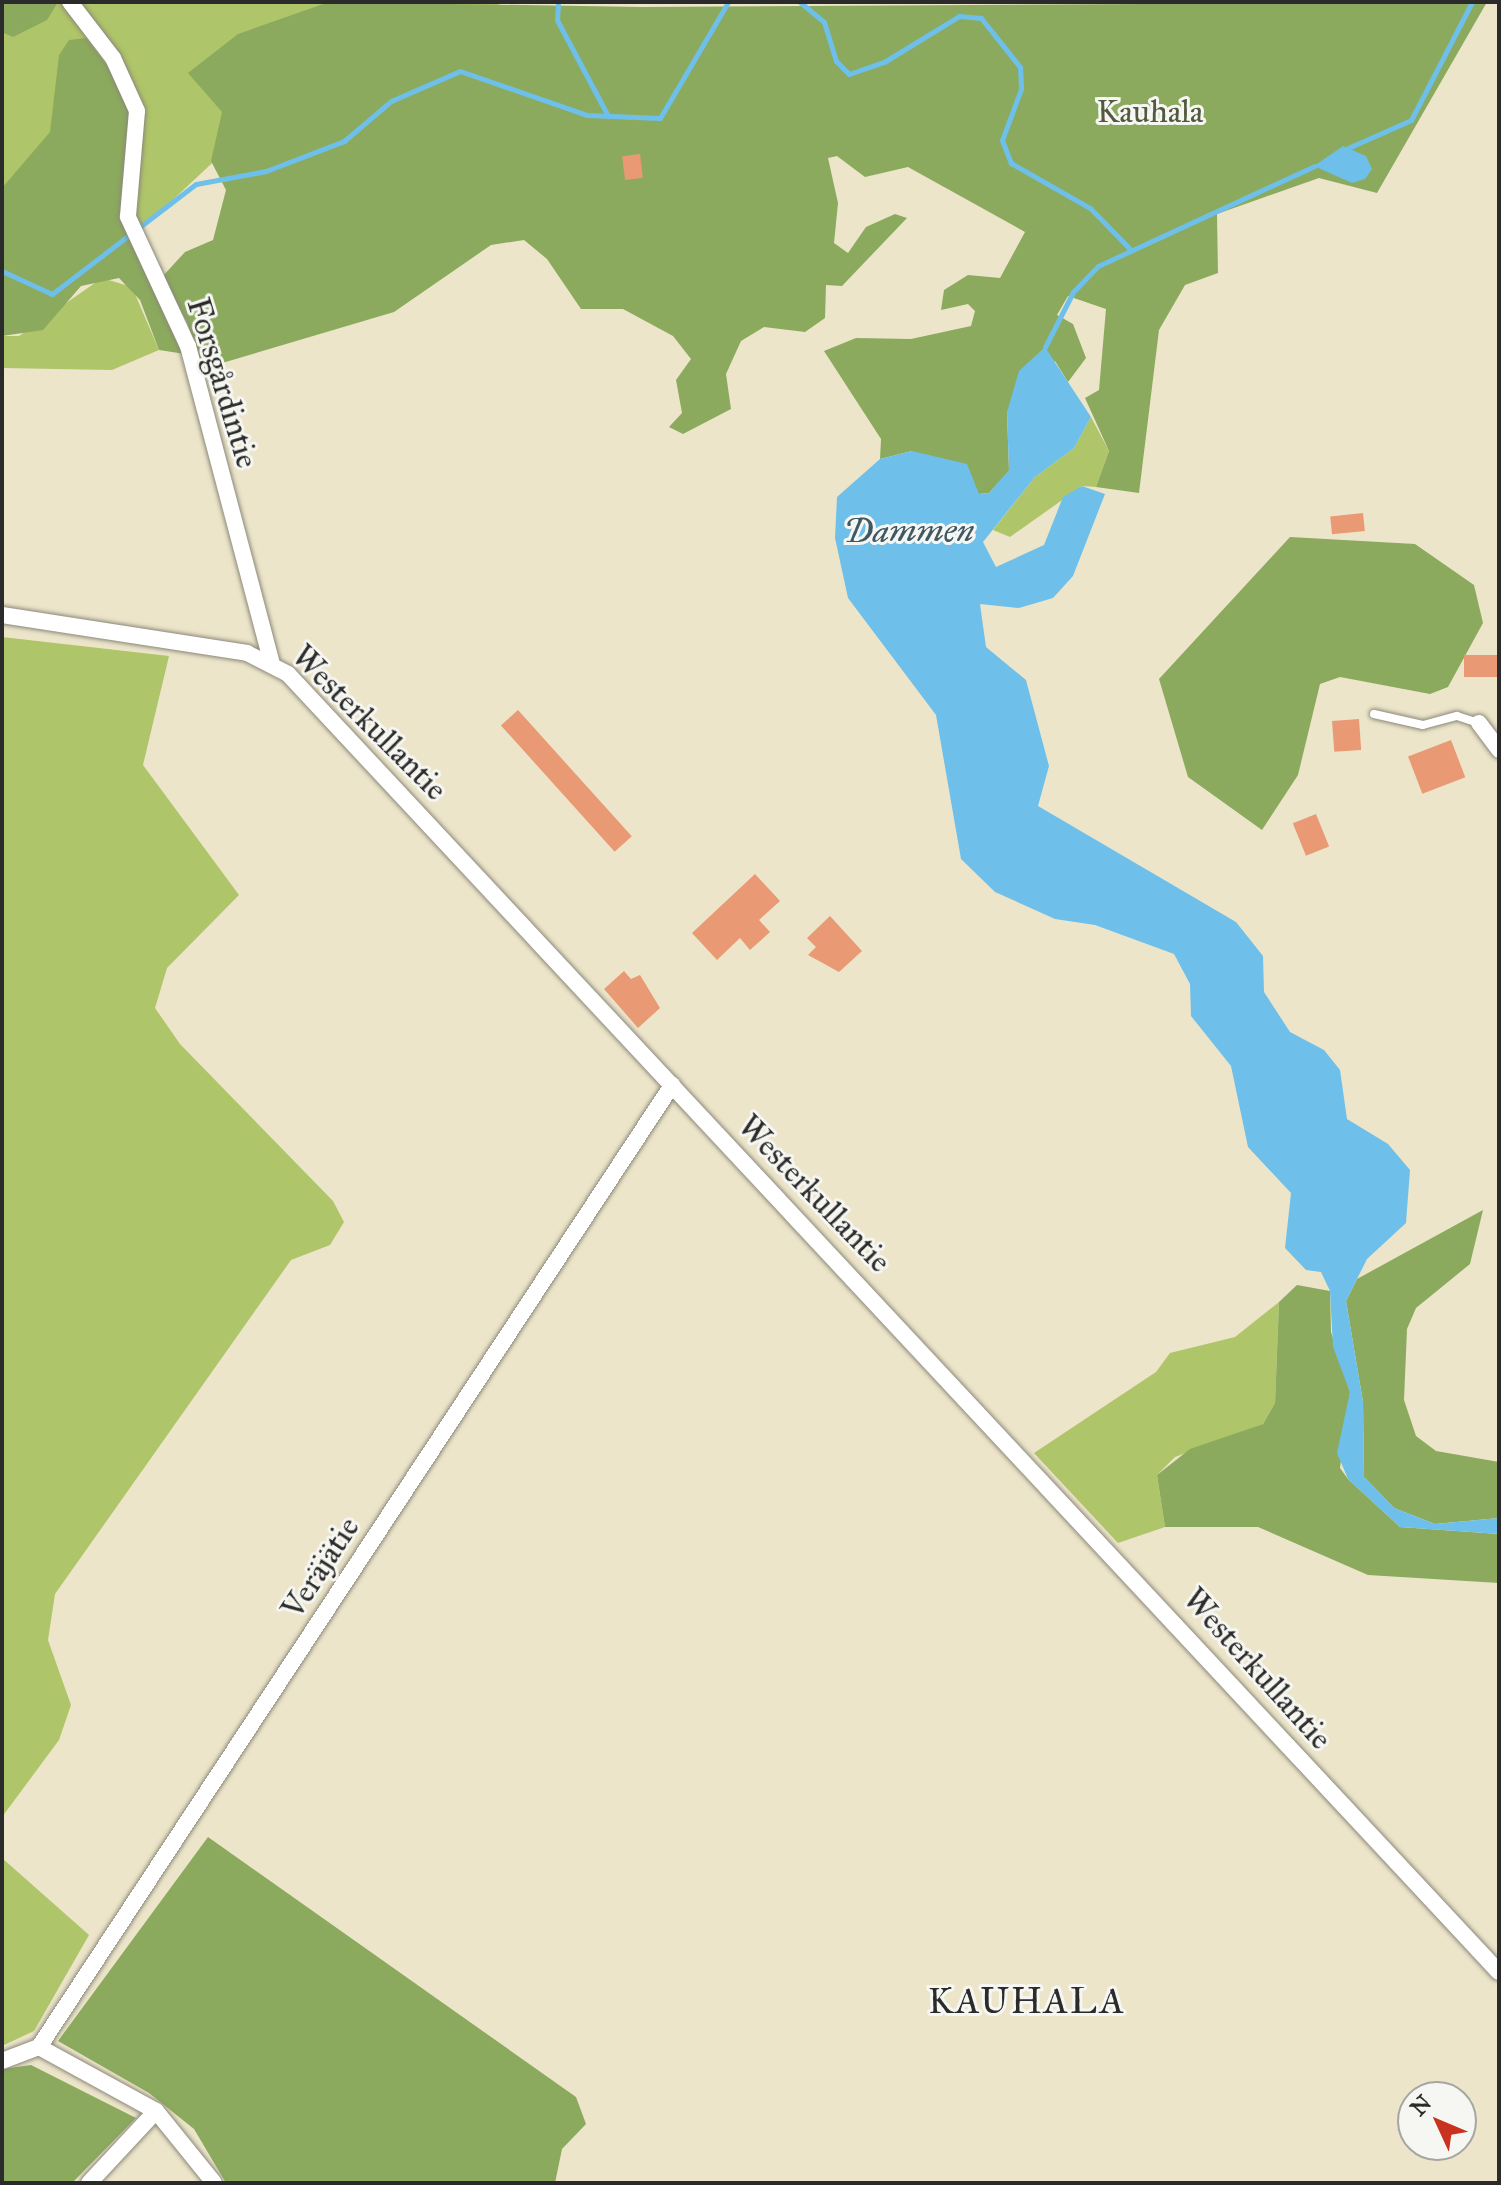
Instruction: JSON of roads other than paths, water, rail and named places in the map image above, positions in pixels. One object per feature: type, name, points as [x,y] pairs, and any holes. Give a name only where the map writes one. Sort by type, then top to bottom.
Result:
[{"type":"street","name":"Forsgårdintie","points":[[70,2],[119,69],[137,111],[128,217],[188,346],[271,661]]},
{"type":"street","name":"Westerkullantie","points":[[2,615],[271,661],[672,1085],[1499,1972]]},
{"type":"street","points":[[1479,723],[1499,750]]},
{"type":"street","name":"Veräjätie","points":[[39,2047],[672,1085]]},
{"type":"street","points":[[2,2061],[39,2047],[156,2111],[214,2183]]},
{"type":"street","points":[[89,2183],[156,2111]]},
{"type":"lane","points":[[1374,714],[1423,725],[1457,716],[1479,723]]},
{"type":"water","points":[[1343,146],[1366,156],[1372,169],[1365,179],[1352,183],[1314,166]]},
{"type":"water","name":"Dammen","points":[[1045,347],[1091,417],[1074,448],[1035,477],[983,542],[996,567],[1044,545],[1063,497],[1082,486],[1105,494],[1073,576],[1053,598],[1019,608],[980,604],[986,647],[1026,680],[1049,766],[1038,806],[1236,922],[1263,956],[1264,992],[1290,1032],[1324,1050],[1340,1070],[1347,1119],[1388,1144],[1410,1170],[1406,1223],[1367,1259],[1346,1301],[1363,1402],[1364,1477],[1394,1508],[1435,1524],[1499,1518],[1499,1534],[1400,1527],[1348,1479],[1337,1453],[1350,1392],[1333,1347],[1330,1291],[1321,1272],[1306,1270],[1285,1248],[1291,1193],[1248,1147],[1231,1066],[1191,1016],[1190,984],[1174,954],[1095,925],[1055,919],[995,892],[961,859],[936,715],[848,598],[835,538],[837,497],[880,459],[912,451],[967,464],[979,494],[989,493],[1009,470],[1007,412],[1019,371]]},
{"type":"waterway","points":[[558,2],[557,20],[608,116]]},
{"type":"waterway","points":[[2,271],[52,294],[196,184],[266,171],[344,141],[391,101],[460,71],[587,115],[660,118],[728,2]]},
{"type":"waterway","points":[[800,2],[824,22],[836,61],[849,74],[884,62],[959,16],[981,18],[1020,67],[1021,89],[1002,140],[1011,163],[1090,208],[1129,248]]},
{"type":"waterway","points":[[1348,148],[1411,120],[1472,2]]},
{"type":"waterway","points":[[1045,347],[1073,292],[1098,266],[1314,166]]},
{"type":"district","name":"KAUHALA","points":[[1027,2002]]},
{"type":"park label","name":"Kauhala","points":[[1150,112]]}]
